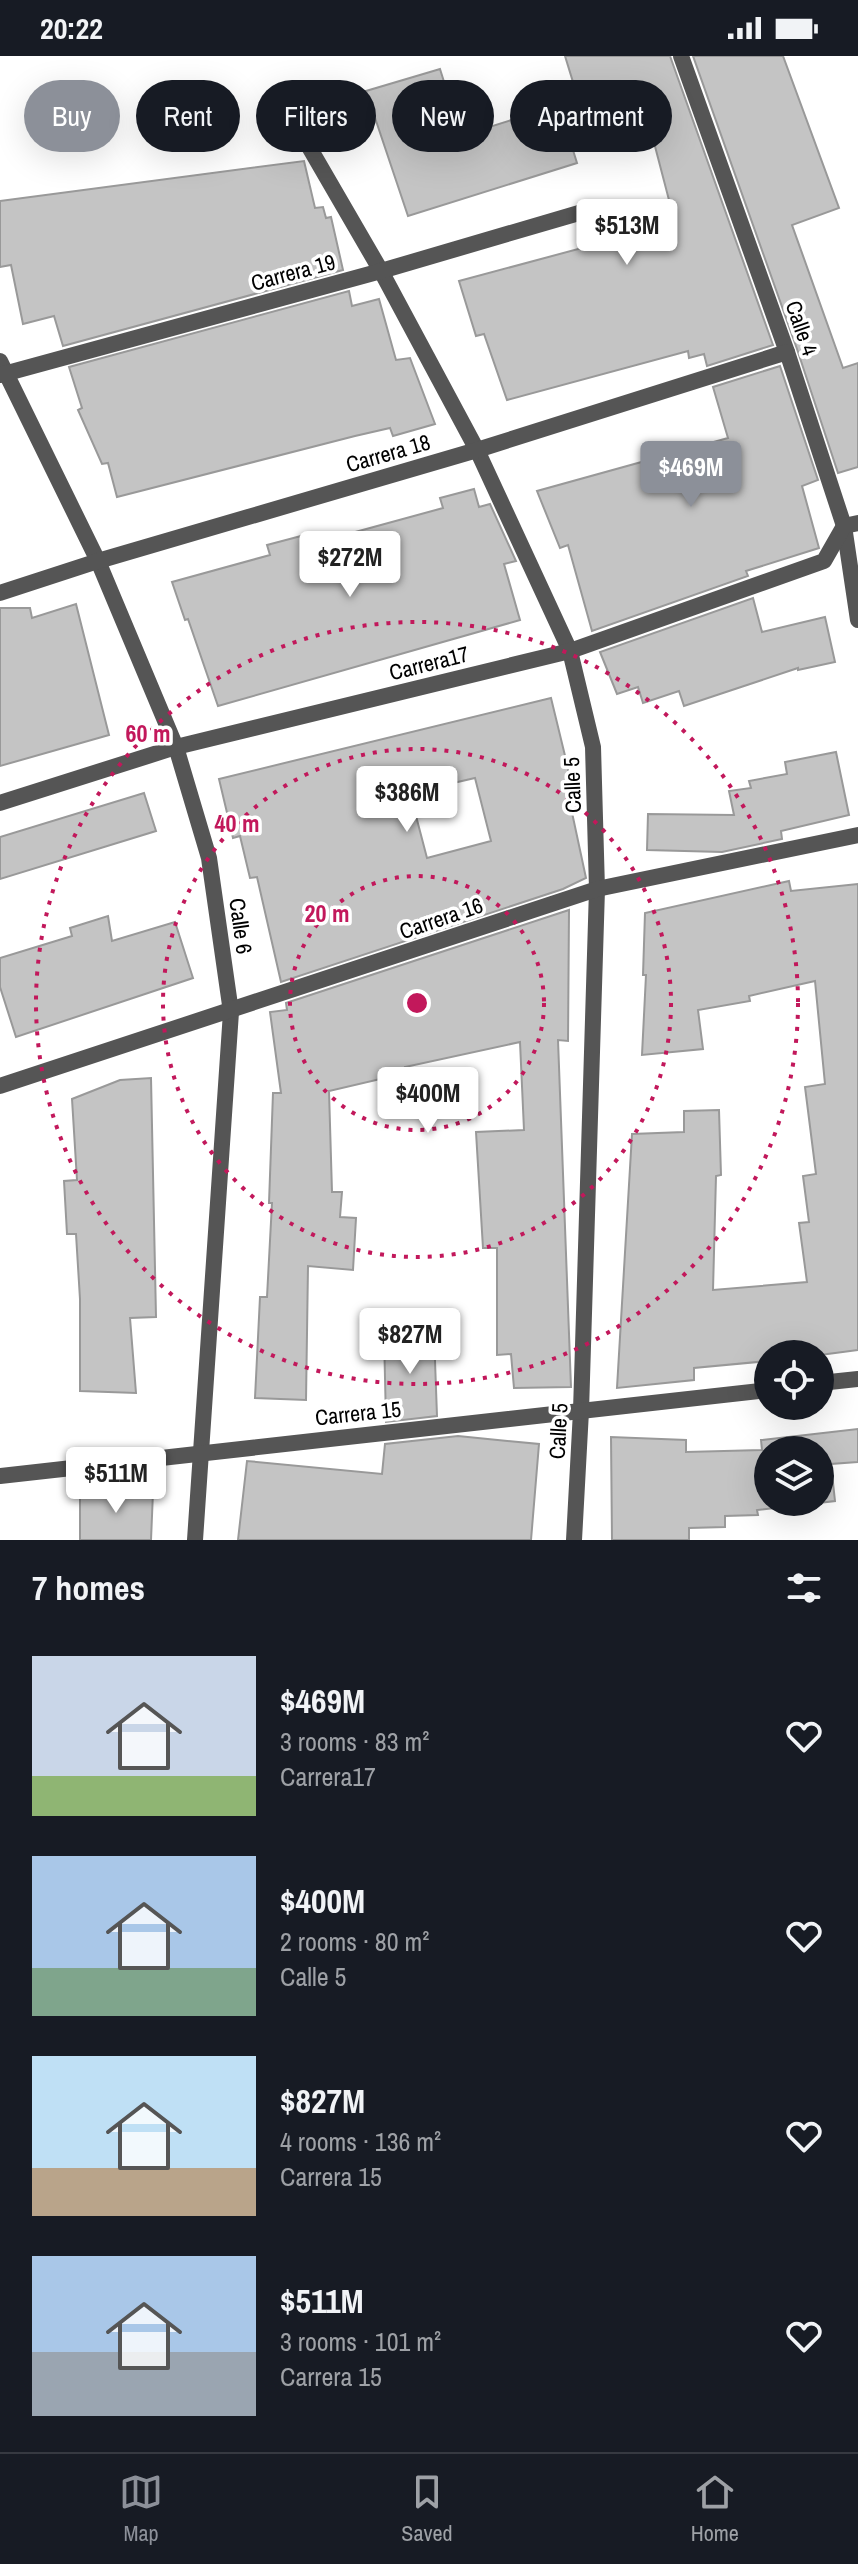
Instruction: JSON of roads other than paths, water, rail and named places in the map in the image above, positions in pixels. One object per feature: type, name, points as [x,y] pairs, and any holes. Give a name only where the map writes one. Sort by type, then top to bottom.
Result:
[{"type":"street","name":"Calle 4","points":[[681,56],[851,524],[858,620]]},
{"type":"street","name":"Calle 5","points":[[312,152],[381,271],[477,450],[570,651],[593,747],[597,889],[581,1411],[574,1540]]},
{"type":"street","name":"Carrera 19","points":[[2,369],[381,271],[596,208]]},
{"type":"street","name":"Carrera 18","points":[[0,593],[98,561],[477,450],[787,352]]},
{"type":"street","name":"Calle 6","points":[[2,369],[98,561],[176,747],[209,858],[231,1012],[195,1540]]},
{"type":"street","name":"Carrera17","points":[[0,803],[176,747],[570,651],[824,561],[851,524]]},
{"type":"street","name":"Carrera 16","points":[[0,1086],[597,889],[858,835]]},
{"type":"street","points":[[834,1382],[858,1379]]},
{"type":"street","name":"Carrera 15","points":[[0,1476],[754,1392]]}]
